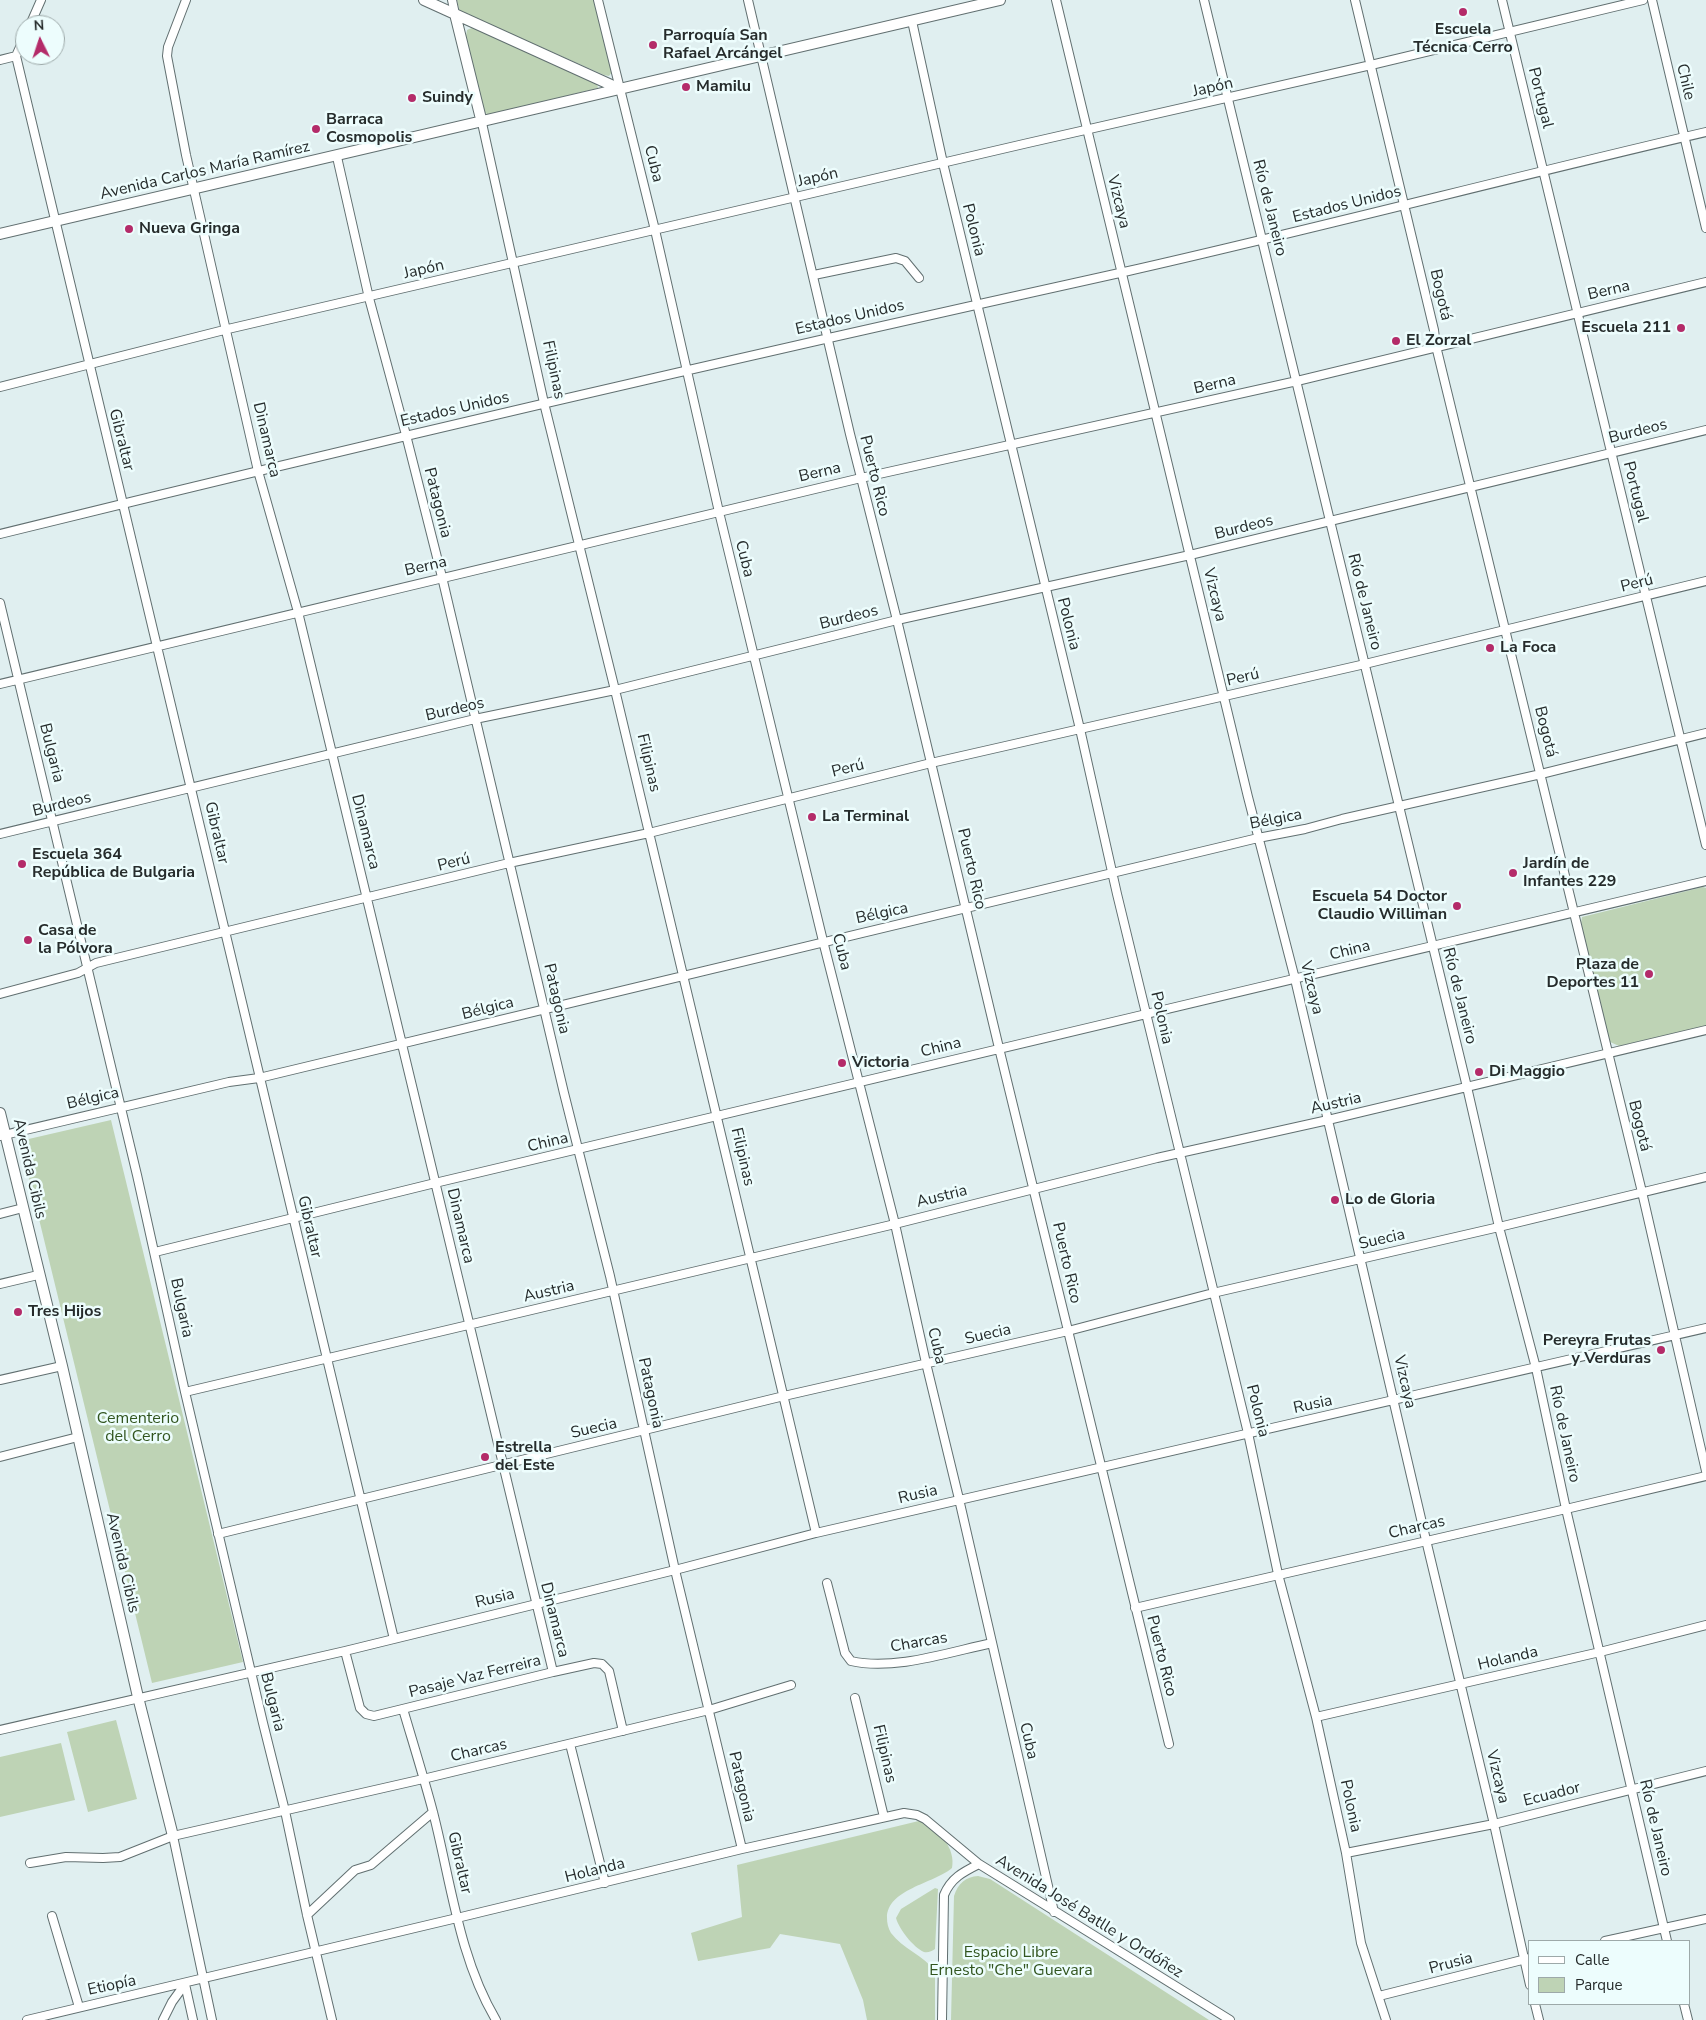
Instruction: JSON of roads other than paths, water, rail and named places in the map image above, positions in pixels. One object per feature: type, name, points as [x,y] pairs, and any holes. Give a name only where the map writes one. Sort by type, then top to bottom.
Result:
[{"type":"street","points":[[34,15],[40,0]]},
{"type":"street","name":"Dinamarca","points":[[186,0],[168,47],[167,56],[194,189],[228,329],[258,471],[298,612],[553,1672]]},
{"type":"street","points":[[424,0],[620,89]]},
{"type":"street","name":"Filipinas","points":[[452,0],[482,122],[544,404],[684,976],[816,1532]]},
{"type":"street","name":"Cuba","points":[[598,0],[655,230],[719,512],[823,941],[895,1224],[1054,1912]]},
{"type":"street","name":"Puerto Rico","points":[[748,0],[861,478],[1169,1744]]},
{"type":"street","name":"Avenida Carlos María Ramírez","points":[[0,234],[337,157],[1000,0]]},
{"type":"street","name":"Vizcaya","points":[[1056,0],[1258,838],[1295,979],[1528,1972]]},
{"type":"street","name":"Río de Janeiro","points":[[1204,0],[1467,1087],[1499,1227],[1536,1368],[1566,1510],[1667,1940]]},
{"type":"street","name":"Bogotá","points":[[1355,0],[1405,205],[1436,346],[1642,1192],[1706,1471]]},
{"type":"street","name":"Portugal","points":[[1502,0],[1706,844]]},
{"type":"street","name":"Japón","points":[[0,387],[228,329],[1371,66],[1509,31],[1644,0]]},
{"type":"street","name":"Chile","points":[[1652,0],[1706,228]]},
{"type":"street","name":"Polonia","points":[[912,21],[943,163],[1044,587],[1080,729],[1179,1154],[1248,1433],[1278,1574],[1316,1718],[1346,1853],[1361,1943],[1386,2020]]},
{"type":"street","points":[[0,60],[15,56]]},
{"type":"street","name":"Gibraltar","points":[[18,65],[88,365],[158,645],[224,932],[394,1639]]},
{"type":"street","name":"Estados Unidos","points":[[0,534],[406,435],[1263,239],[1706,132]]},
{"type":"street","name":"Patagonia","points":[[337,157],[368,298],[406,435],[442,577],[509,863],[613,1290],[675,1570],[742,1849]]},
{"type":"street","points":[[814,275],[896,258],[905,261],[919,278]]},
{"type":"street","name":"Berna","points":[[0,684],[861,478],[1297,381],[1706,282]]},
{"type":"street","name":"Burdeos","points":[[0,834],[475,719],[615,690],[897,620],[1190,555],[1706,430]]},
{"type":"street","name":"Perú","points":[[0,994],[78,973],[96,963],[367,899],[509,863],[649,832],[931,763],[1365,664],[1706,581]]},
{"type":"street","name":"Bulgaria","points":[[0,603],[155,1252],[185,1392],[285,1811],[332,2020]]},
{"type":"street","name":"Bélgica","points":[[3,1135],[229,1082],[259,1078],[823,941],[1258,838],[1288,833],[1541,774],[1706,733]]},
{"type":"street","name":"China","points":[[155,1252],[292,1217],[1706,881]]},
{"type":"street","name":"Austria","points":[[185,1392],[895,1224],[1034,1188],[1706,1030]]},
{"type":"street","name":"Avenida Cibils","points":[[0,1113],[4,1150],[22,1208],[62,1366],[138,1697],[173,1836],[212,2020]]},
{"type":"street","name":"Suecia","points":[[218,1534],[784,1396],[1068,1331],[1213,1294],[1706,1177]]},
{"type":"street","points":[[0,1214],[22,1208]]},
{"type":"street","points":[[0,1284],[38,1275]]},
{"type":"street","name":"Rusia","points":[[0,1730],[345,1651],[675,1570],[816,1532],[1706,1328]]},
{"type":"street","points":[[0,1380],[62,1366]]},
{"type":"street","points":[[0,1457],[78,1437]]},
{"type":"street","name":"Charcas","points":[[1135,1608],[1426,1540],[1566,1510],[1706,1476]]},
{"type":"street","name":"Charcas","points":[[827,1583],[845,1653],[851,1661],[865,1664],[902,1662],[992,1643]]},
{"type":"street","name":"Holanda","points":[[1316,1718],[1600,1652],[1706,1625]]},
{"type":"street","name":"Pasaje Vaz Ferreira","points":[[345,1651],[360,1708],[363,1713],[374,1716],[553,1672],[594,1663],[602,1664],[609,1671],[623,1731]]},
{"type":"street","name":"Charcas","points":[[30,1863],[66,1857],[120,1857],[173,1836],[570,1744],[709,1710],[791,1685]]},
{"type":"street","name":"Filipinas","points":[[855,1698],[884,1817]]},
{"type":"street","name":"Gibraltar","points":[[403,1709],[433,1812],[457,1918],[482,1996],[496,2020]]},
{"type":"street","points":[[570,1744],[605,1883]]},
{"type":"street","name":"Ecuador","points":[[1346,1853],[1494,1824],[1706,1771]]},
{"type":"street","points":[[307,1915],[355,1870],[371,1865],[433,1812]]},
{"type":"street","name":"Holanda","points":[[203,1979],[742,1849],[904,1813],[922,1817],[979,1864]]},
{"type":"street","name":"Avenida José Batlle y Ordóñez","points":[[942,2020],[944,1895],[953,1880],[962,1872],[979,1864],[1230,2020]]},
{"type":"street","points":[[52,1916],[79,2007]]},
{"type":"street","points":[[1610,1940],[1706,1919]]},
{"type":"street","name":"Prusia","points":[[1379,1996],[1526,1958]]},
{"type":"street","name":"Etiopía","points":[[27,2020],[203,1979]]},
{"type":"street","points":[[163,2020],[172,2002],[185,1984]]},
{"type":"street","points":[[185,1984],[193,2020]]},
{"type":"street","points":[[1535,2005],[1539,2020]]},
{"type":"street","points":[[1684,2005],[1688,2020]]},
{"type":"place","name":"Escuela Técnica Cerro","points":[[1463,12]]},
{"type":"place","name":"Parroquía San Rafael Arcángel","points":[[653,45]]},
{"type":"place","name":"Mamilu","points":[[686,87]]},
{"type":"place","name":"Suindy","points":[[412,98]]},
{"type":"place","name":"Barraca Cosmopolis","points":[[316,129]]},
{"type":"place","name":"Nueva Gringa","points":[[129,229]]},
{"type":"place","name":"Escuela 211","points":[[1681,328]]},
{"type":"place","name":"El Zorzal","points":[[1396,341]]},
{"type":"place","name":"La Foca","points":[[1490,648]]},
{"type":"place","name":"La Terminal","points":[[812,817]]},
{"type":"place","name":"Escuela 364 República de Bulgaria","points":[[22,864]]},
{"type":"place","name":"Jardín de Infantes 229","points":[[1513,873]]},
{"type":"place","name":"Escuela 54 Doctor Claudio Williman","points":[[1457,906]]},
{"type":"place","name":"Casa de la Pólvora","points":[[28,940]]},
{"type":"place","name":"Plaza de Deportes 11","points":[[1649,974]]},
{"type":"place","name":"Victoria","points":[[842,1063]]},
{"type":"place","name":"Di Maggio","points":[[1479,1072]]},
{"type":"place","name":"Lo de Gloria","points":[[1335,1200]]},
{"type":"place","name":"Tres Hijos","points":[[18,1312]]},
{"type":"place","name":"Pereyra Frutas y Verduras","points":[[1661,1350]]},
{"type":"place","name":"Estrella del Este","points":[[485,1457]]},
{"type":"park label","name":"Cementerio del Cerro","points":[[138,1428]]},
{"type":"park label","name":"Espacio Libre Ernesto \"Che\" Guevara","points":[[1011,1962]]}]
